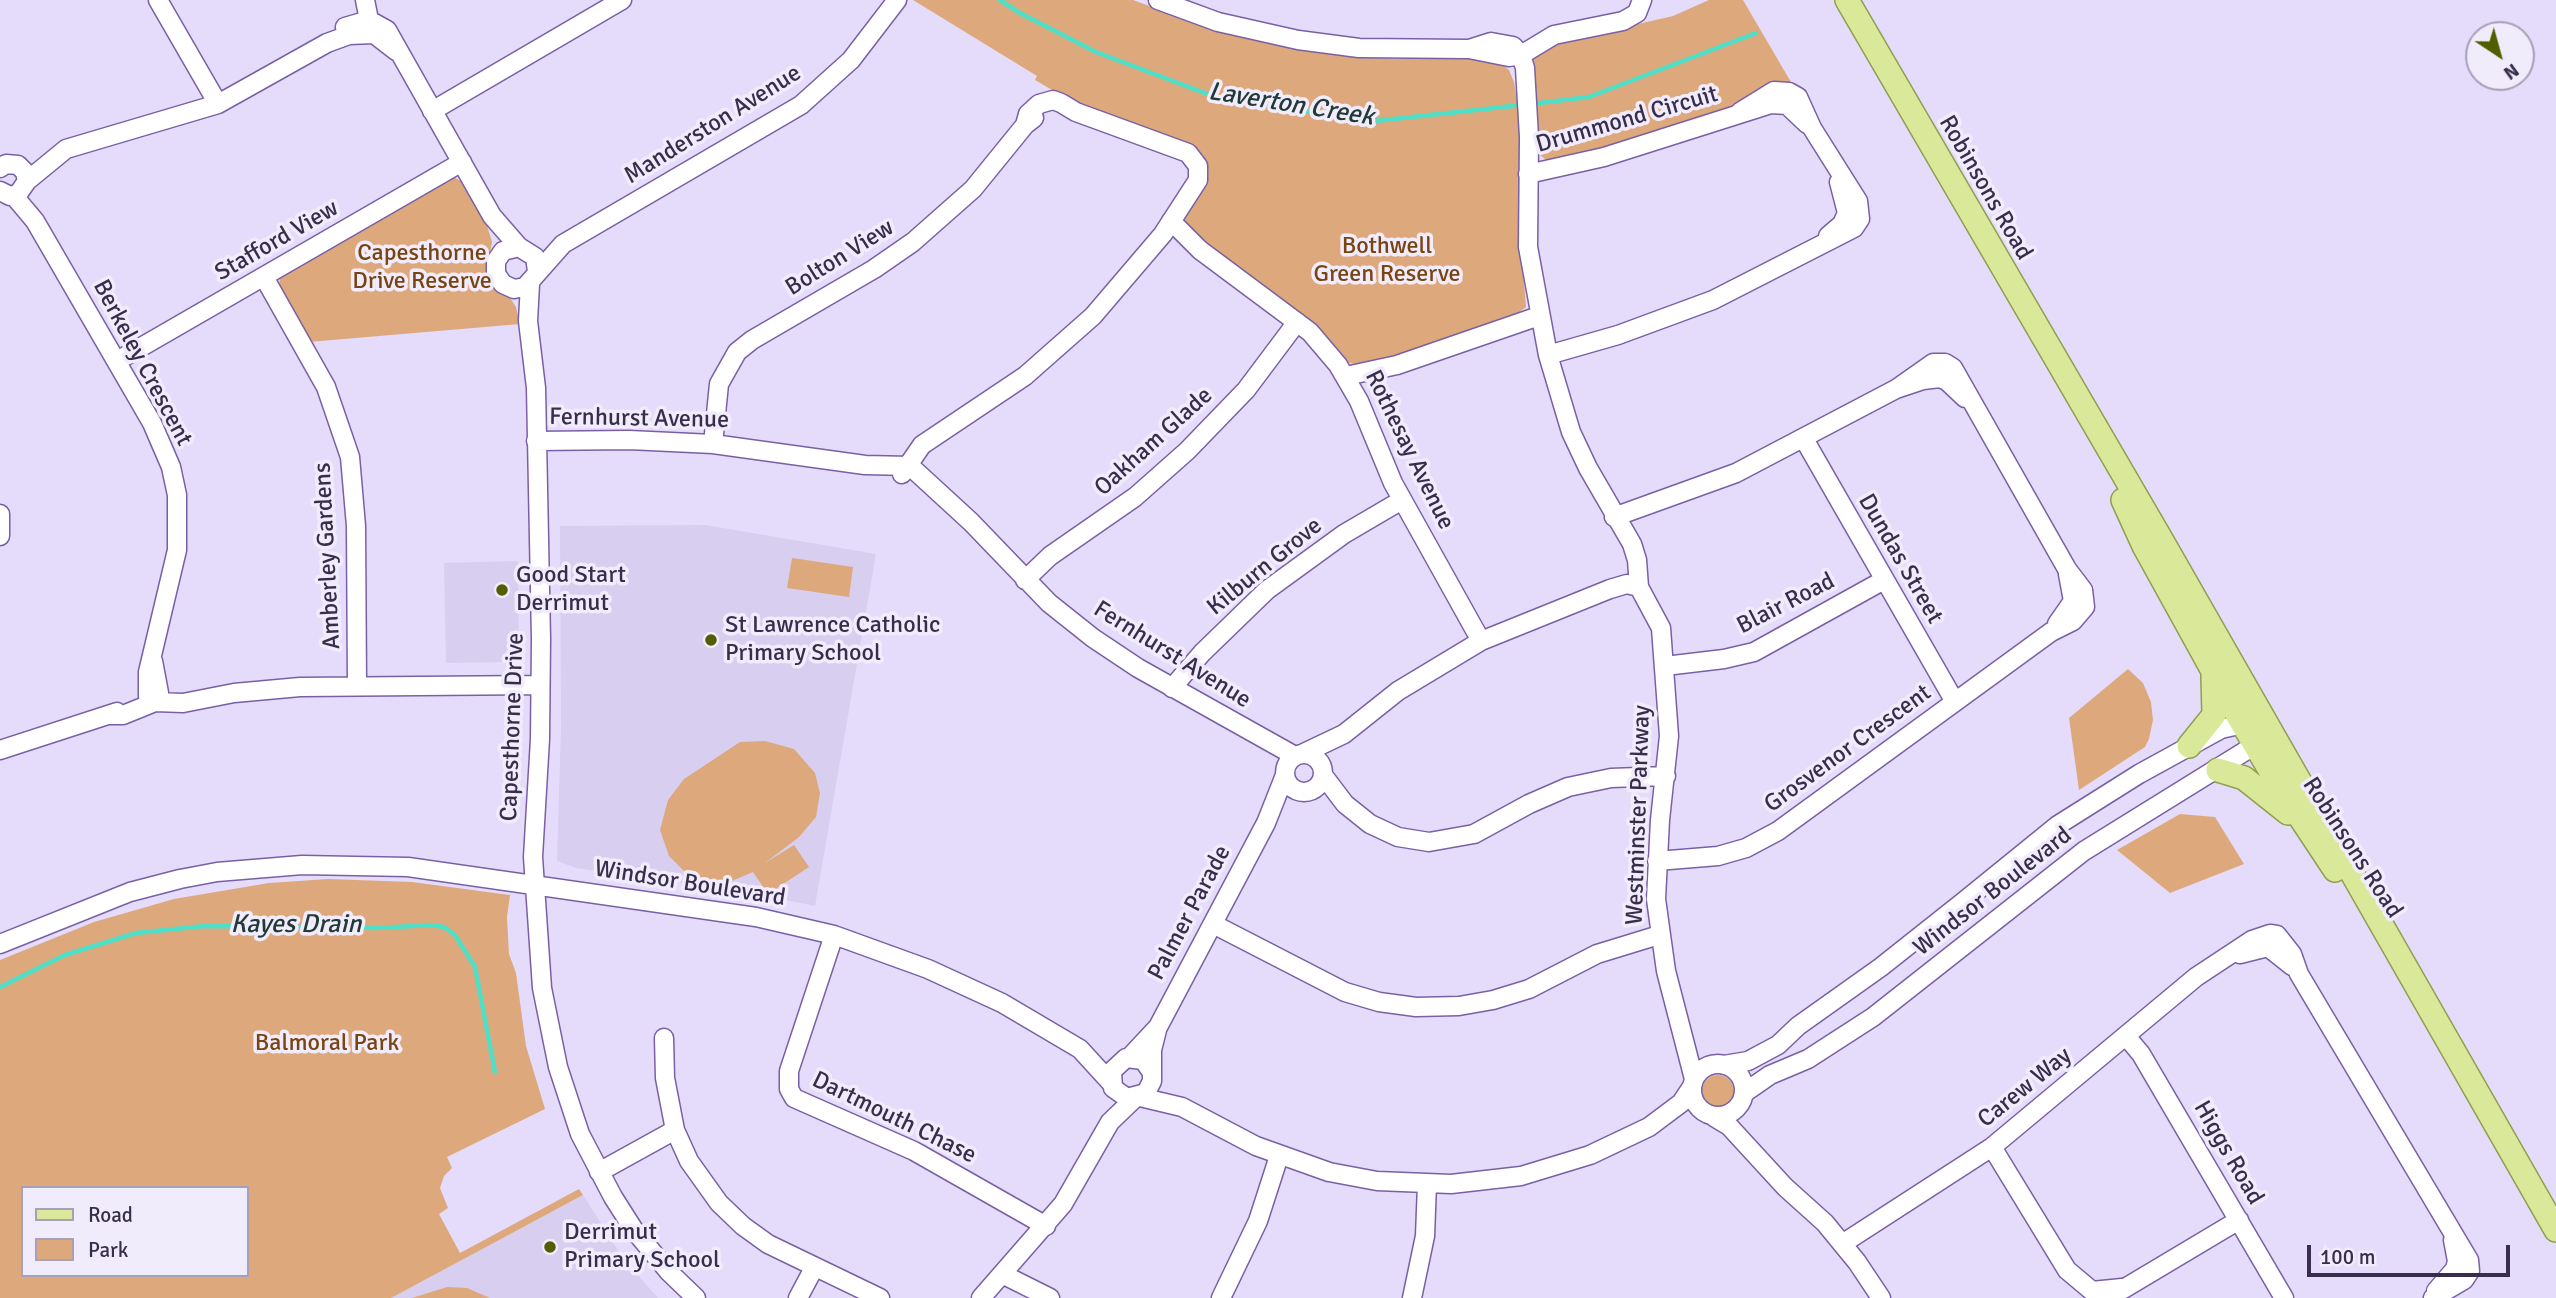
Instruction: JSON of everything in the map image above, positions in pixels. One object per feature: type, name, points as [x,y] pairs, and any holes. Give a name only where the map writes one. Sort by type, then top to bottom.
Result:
[{"type":"main road","name":"Robinsons Road","points":[[1847,0],[2556,1230]]},
{"type":"main road","name":"Robinsons Road","points":[[2080,401],[2144,546],[2213,672],[2307,828],[2422,998]]},
{"type":"main road","points":[[2189,746],[2214,715],[2216,699],[2213,672]]},
{"type":"main road","points":[[2218,770],[2245,778],[2307,828]]},
{"type":"street","points":[[159,0],[218,104]]},
{"type":"street","points":[[359,0],[365,24],[396,51],[492,216],[535,257],[534,278],[520,289],[508,288],[496,274],[499,256],[492,216]]},
{"type":"street","points":[[365,0],[365,24]]},
{"type":"street","points":[[432,111],[622,0]]},
{"type":"street","name":"Manderston Avenue","points":[[534,278],[563,243],[800,105],[850,60],[897,0]]},
{"type":"street","points":[[1158,0],[1218,22],[1298,40],[1385,49],[1469,48],[1491,42],[1514,52],[1536,35],[1554,35],[1600,24],[1635,2]]},
{"type":"street","points":[[10,179],[75,145],[218,104],[365,24]]},
{"type":"street","name":"Westminster Parkway","points":[[1514,52],[1525,68],[1529,137],[1528,247],[1548,355],[1571,432],[1614,517],[1632,588],[1659,621],[1669,716],[1657,861],[1659,935],[1693,1083]]},
{"type":"street","name":"Drummond Circuit","points":[[1528,174],[1604,157],[1740,112],[1779,103],[1793,109],[1812,128],[1832,163],[1847,213],[1842,223],[1815,248],[1701,304],[1618,335],[1548,355]]},
{"type":"street","name":"Bolton View","points":[[713,444],[719,384],[737,352],[751,340],[874,269],[913,242],[974,189],[1025,125],[1048,111],[1076,112],[1159,145],[1179,159],[1193,174],[1183,202],[1167,227]]},
{"type":"street","name":"Stafford View","points":[[117,361],[461,162]]},
{"type":"street","name":"Berkeley Crescent","points":[[10,179],[162,443],[177,495],[177,550],[153,661],[154,697]]},
{"type":"street","points":[[909,472],[914,453],[1004,391],[1059,348],[1125,281],[1167,227]]},
{"type":"street","name":"Rothesay Avenue","points":[[1167,227],[1297,322],[1325,348],[1350,383],[1402,500],[1481,642]]},
{"type":"street","points":[[499,256],[508,248],[563,243]]},
{"type":"street","name":"Amberley Gardens","points":[[264,277],[326,387],[349,457],[356,526],[357,685]]},
{"type":"street","name":"Capesthorne Drive","points":[[534,278],[528,321],[536,388],[540,523],[540,685],[534,857],[538,961],[555,1054],[573,1117],[599,1172],[634,1230],[669,1272],[696,1298]]},
{"type":"street","name":"Capesthorne Drive","points":[[508,288],[528,321]]},
{"type":"street","points":[[1350,383],[1539,316]]},
{"type":"street","name":"Oakham Glade","points":[[1025,580],[1050,556],[1135,497],[1187,451],[1239,397],[1297,322]]},
{"type":"street","name":"Grosvenor Crescent","points":[[1614,517],[1737,473],[1896,390],[1940,378],[1953,385],[1971,404],[2067,569],[2073,601],[2050,632],[1763,839],[1707,859],[1657,861]]},
{"type":"street","name":"Dundas Street","points":[[1804,439],[1955,702]]},
{"type":"street","name":"Fernhurst Avenue","points":[[536,441],[629,440],[713,444],[865,465],[882,472],[909,472],[971,522],[1025,580],[1093,638],[1172,688],[1263,740],[1299,755]]},
{"type":"street","name":"Kilburn Grove","points":[[1172,688],[1202,653],[1268,590],[1344,534],[1402,500]]},
{"type":"street","points":[[0,514],[0,536]]},
{"type":"street","name":"Blair Road","points":[[1665,666],[1724,659],[1754,652],[1884,580]]},
{"type":"street","points":[[1632,588],[1613,600],[1577,604],[1481,642],[1418,678],[1344,734],[1299,755],[1285,774],[1289,785],[1345,804],[1386,833],[1415,841],[1443,841],[1474,834],[1529,804],[1568,787],[1611,778],[1666,776]]},
{"type":"street","points":[[0,750],[108,715],[123,715],[154,697],[200,698],[300,687],[357,685],[540,685]]},
{"type":"street","points":[[2243,724],[2266,723]]},
{"type":"street","name":"Windsor Boulevard","points":[[1742,1099],[1770,1075],[1808,1059],[1874,1017],[2027,894],[2115,830],[2218,770],[2255,745],[2266,723]]},
{"type":"street","name":"Windsor Boulevard","points":[[1720,1064],[1748,1061],[1778,1045],[1798,1027],[1881,967],[2057,825],[2189,746],[2221,729],[2243,724]]},
{"type":"street","points":[[1305,792],[1318,786],[1328,757],[1344,734]]},
{"type":"street","name":"Fernhurst Avenue","points":[[1263,740],[1285,774]]},
{"type":"street","points":[[1299,755],[1314,757],[1345,804]]},
{"type":"street","name":"Palmer Parade","points":[[1128,1057],[1158,1027],[1266,823],[1285,774]]},
{"type":"street","name":"Palmer Parade","points":[[1266,823],[1287,801],[1305,792]]},
{"type":"street","points":[[2088,808],[2098,808],[2110,815],[2115,830]]},
{"type":"street","name":"Windsor Boulevard","points":[[0,944],[69,915],[142,900],[268,868],[376,864],[536,884],[756,917],[834,935],[957,981],[1080,1049],[1128,1057]]},
{"type":"street","points":[[1213,924],[1345,992],[1379,1002],[1416,1007],[1459,1006],[1493,1000],[1529,989],[1597,954],[1659,935]]},
{"type":"street","name":"Carew Way","points":[[1842,1244],[1992,1147],[2196,977],[2252,940],[2270,933],[2277,935],[2292,954],[2299,974],[2452,1236],[2469,1260],[2470,1271],[2455,1287],[2432,1298]]},
{"type":"street","name":"Dartmouth Chase","points":[[834,935],[789,1071],[789,1089],[794,1098],[915,1151],[1046,1226]]},
{"type":"street","name":"Westminster Parkway","points":[[1680,1026],[1696,1046],[1720,1064]]},
{"type":"street","name":"Palmer Parade","points":[[1152,1072],[1158,1027]]},
{"type":"street","name":"Higgs Road","points":[[2126,1036],[2141,1054],[2284,1298]]},
{"type":"street","points":[[664,1038],[665,1079],[675,1130],[699,1177],[733,1217],[768,1244],[880,1298]]},
{"type":"street","name":"Windsor Boulevard","points":[[1080,1049],[1112,1086]]},
{"type":"street","points":[[1110,1122],[1112,1071],[1128,1057],[1143,1060],[1182,1107]]},
{"type":"street","points":[[1649,1127],[1681,1103],[1704,1068],[1720,1064],[1742,1078],[1746,1133],[1757,1156]]},
{"type":"street","points":[[981,1298],[1063,1204],[1110,1122],[1150,1088],[1152,1072]]},
{"type":"street","points":[[1693,1083],[1695,1104],[1729,1126],[1842,1244],[1881,1298]]},
{"type":"street","points":[[1112,1086],[1122,1096],[1182,1107],[1279,1156],[1352,1177],[1427,1184],[1471,1183],[1533,1173],[1590,1155],[1649,1127],[1689,1116],[1729,1115],[1742,1099]]},
{"type":"street","points":[[599,1172],[675,1130]]},
{"type":"street","points":[[1992,1147],[2082,1298]]},
{"type":"street","points":[[1221,1298],[1258,1221],[1279,1156]]},
{"type":"street","points":[[1412,1298],[1425,1236],[1427,1184]]},
{"type":"street","points":[[2067,1269],[2092,1291],[2116,1293],[2239,1220]]},
{"type":"street","points":[[798,1298],[814,1268]]},
{"type":"street","points":[[1002,1274],[1050,1298]]},
{"type":"shaded area","name":"St Lawrence Catholic Primary School","points":[[705,525],[876,554],[815,906],[748,892],[576,868],[557,861],[561,727],[560,526]]},
{"type":"shaded area","points":[[518,561],[519,649],[504,662],[446,663],[444,563]]},
{"type":"shaded area","name":"Derrimut Primary School","points":[[583,1195],[623,1258],[658,1298],[391,1298]]},
{"type":"green space","name":"Bothwell Green Reserve","points":[[913,0],[1133,0],[1220,32],[1305,51],[1393,59],[1476,56],[1498,61],[1509,70],[1514,82],[1520,120],[1519,221],[1526,307],[1514,316],[1391,359],[1359,365],[1346,362],[1187,228],[1184,216],[1204,171],[1114,119],[1035,80],[1037,76]]},
{"type":"green space","points":[[1709,0],[1743,0],[1795,89],[1749,99],[1673,132],[1550,163],[1540,155],[1530,59],[1546,45],[1673,16]]},
{"type":"green space","name":"Capesthorne Drive Reserve","points":[[454,177],[464,183],[486,222],[492,242],[488,264],[516,307],[520,324],[309,342],[279,290],[280,274]]},
{"type":"green space","points":[[792,558],[853,567],[849,597],[787,588]]},
{"type":"green space","points":[[2128,669],[2143,683],[2151,702],[2153,720],[2149,739],[2145,747],[2079,790],[2069,718]]},
{"type":"green space","points":[[765,741],[794,749],[815,773],[820,793],[816,817],[799,837],[765,863],[794,845],[809,867],[768,894],[753,872],[727,883],[710,883],[686,873],[669,856],[660,830],[668,800],[684,779],[740,742]]},
{"type":"green space","points":[[2180,814],[2215,817],[2244,864],[2170,893],[2117,850]]},
{"type":"green space","name":"Balmoral Park","points":[[328,879],[412,882],[510,895],[507,917],[509,954],[516,973],[526,1046],[545,1109],[447,1157],[452,1168],[444,1176],[440,1188],[448,1208],[439,1214],[460,1253],[579,1189],[583,1195],[391,1298],[0,1298],[0,960],[94,922],[174,899],[269,883]]},
{"type":"green space","points":[[1718,1075],[1730,1079],[1734,1091],[1730,1103],[1718,1107],[1706,1103],[1702,1091],[1706,1079]]},
{"type":"green space","points":[[447,1287],[467,1288],[490,1298],[412,1298]]},
{"type":"waterway","name":"Laverton Creek","points":[[1000,0],[1096,52],[1218,98],[1375,121],[1522,105]]},
{"type":"waterway","name":"Laverton Creek","points":[[1531,104],[1589,97],[1756,33]]},
{"type":"waterway","name":"Kayes Drain","points":[[0,987],[65,955],[136,933],[204,926],[444,927],[455,935],[475,967],[495,1072]]},
{"type":"place","name":"Good Start Derrimut","points":[[502,590]]},
{"type":"place","name":"St Lawrence Catholic Primary School","points":[[711,640]]},
{"type":"place","name":"Derrimut Primary School","points":[[550,1247]]}]
